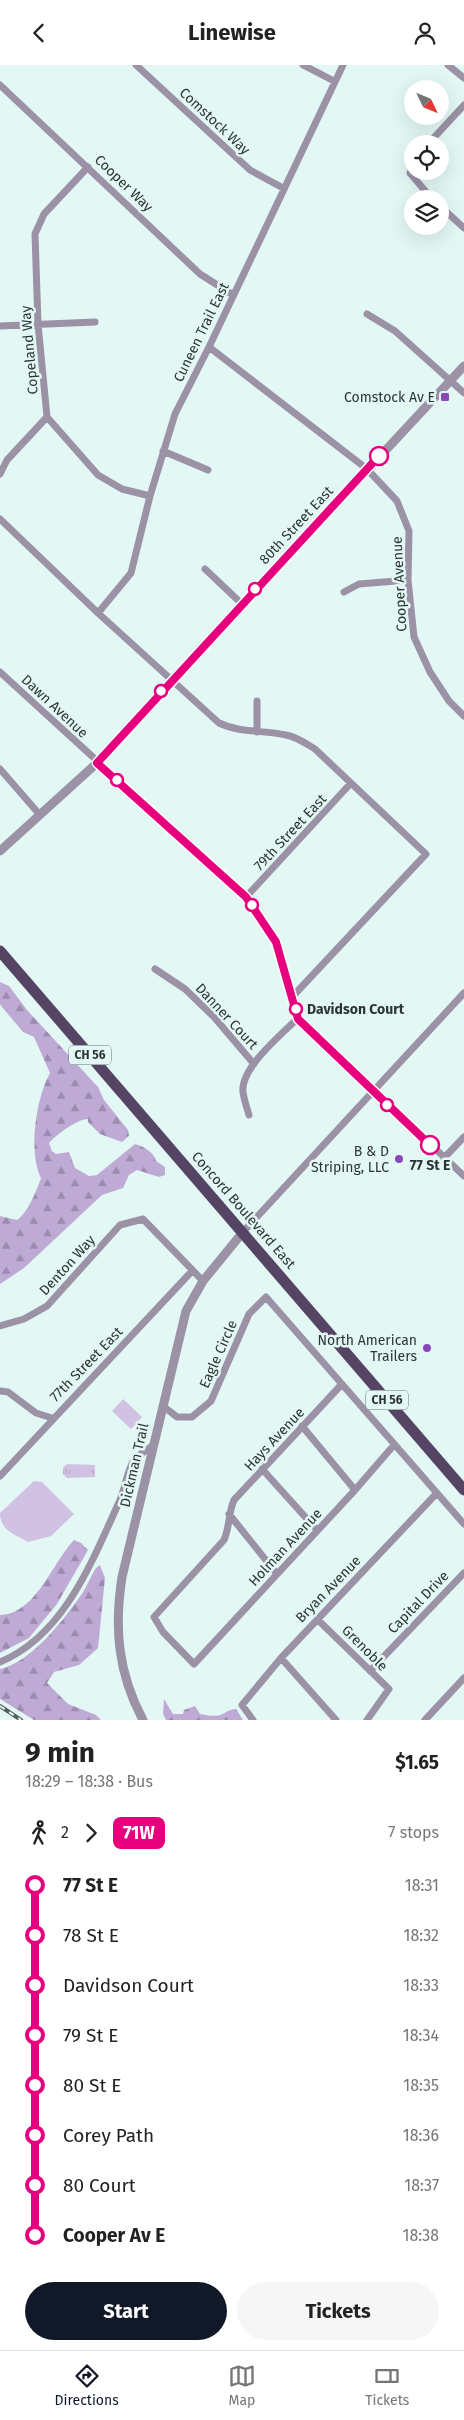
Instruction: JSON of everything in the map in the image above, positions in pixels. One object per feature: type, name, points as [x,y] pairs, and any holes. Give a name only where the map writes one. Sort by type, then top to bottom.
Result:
[{"type":"main road","name":"Concord Boulevard East","points":[[0,951],[464,1490]]},
{"type":"street","name":"Comstock Way","points":[[136,65],[250,170],[283,188]]},
{"type":"street","points":[[304,65],[334,81]]},
{"type":"street","name":"Cuneen Trail East","points":[[98,613],[131,573],[150,496],[174,414],[209,347],[342,65]]},
{"type":"street","points":[[448,65],[464,78]]},
{"type":"street","name":"Cooper Way","points":[[0,85],[200,274],[233,295]]},
{"type":"street","points":[[436,135],[464,105]]},
{"type":"street","name":"Copeland Way","points":[[47,417],[38,324],[34,233],[44,215],[88,167]]},
{"type":"street","points":[[449,214],[464,228]]},
{"type":"street","points":[[367,314],[395,331],[464,393]]},
{"type":"street","points":[[0,326],[95,322]]},
{"type":"street","name":"Cooper Avenue","points":[[209,347],[367,469],[398,501],[409,531],[408,580],[414,637],[430,672],[444,694],[464,715]]},
{"type":"street","name":"80th Street East","points":[[0,851],[97,763],[464,366]]},
{"type":"street","points":[[0,474],[7,460],[47,417],[98,475],[122,489],[150,496]]},
{"type":"street","points":[[163,451],[208,470]]},
{"type":"street","points":[[0,519],[98,613],[219,723],[232,729],[286,735],[300,740],[315,749],[426,854],[293,996]]},
{"type":"street","points":[[205,569],[242,604]]},
{"type":"street","points":[[344,592],[359,584],[408,580]]},
{"type":"street","name":"Dawn Avenue","points":[[0,672],[97,763],[246,897],[276,942],[293,996],[298,1019]]},
{"type":"street","points":[[257,701],[257,732]]},
{"type":"street","points":[[0,769],[40,815]]},
{"type":"street","name":"79th Street East","points":[[246,897],[351,783]]},
{"type":"street","name":"Danner Court","points":[[155,969],[186,989],[214,1017],[254,1064]]},
{"type":"street","points":[[243,1232],[464,993]]},
{"type":"street","points":[[249,1115],[242,1091],[246,1077],[254,1064],[298,1019],[373,1092],[464,1176]]},
{"type":"street","points":[[444,1158],[464,1137]]},
{"type":"street","name":"Denton Way","points":[[0,1326],[24,1319],[46,1306],[120,1225],[143,1219],[192,1271]]},
{"type":"street","name":"Dickman Trail","points":[[144,1720],[126,1678],[118,1636],[117,1613],[122,1577],[186,1311],[203,1281],[243,1232]]},
{"type":"street","points":[[192,1271],[203,1281]]},
{"type":"street","name":"77th Street East","points":[[0,1476],[52,1418],[192,1271]]},
{"type":"street","name":"Eagle Circle","points":[[163,1406],[177,1417],[192,1417],[211,1401],[249,1314],[266,1297],[342,1384]]},
{"type":"street","points":[[342,1384],[464,1524]]},
{"type":"street","name":"Hays Avenue","points":[[228,1514],[234,1500],[342,1384]]},
{"type":"street","points":[[0,1391],[8,1392],[36,1413],[52,1418]]},
{"type":"street","points":[[302,1426],[355,1490]]},
{"type":"street","name":"Holman Avenue","points":[[228,1514],[230,1527],[224,1540],[154,1617],[163,1632],[194,1664],[355,1490],[394,1445]]},
{"type":"street","points":[[0,1662],[38,1638],[59,1615],[88,1569],[124,1491],[134,1460],[152,1446]]},
{"type":"street","points":[[262,1469],[317,1530]]},
{"type":"street","name":"Bryan Avenue","points":[[253,1720],[242,1705],[281,1658],[437,1493]]},
{"type":"street","points":[[228,1514],[277,1574]]},
{"type":"street","name":"Capital Drive","points":[[370,1671],[464,1573]]},
{"type":"street","name":"Grenoble","points":[[317,1619],[389,1689],[367,1720]]},
{"type":"street","points":[[281,1658],[336,1720]]},
{"type":"street","points":[[425,1720],[464,1678]]},
{"type":"green space","points":[[0,982],[9,986],[27,1010],[98,1087],[104,1100],[128,1130],[129,1136],[122,1142],[100,1134],[88,1122],[88,1119],[83,1120],[67,1128],[49,1143],[52,1151],[56,1154],[69,1152],[75,1168],[89,1176],[97,1175],[135,1144],[148,1150],[156,1161],[165,1167],[165,1175],[159,1177],[137,1170],[129,1175],[123,1188],[102,1195],[24,1268],[0,1284],[0,1216],[17,1220],[21,1217],[31,1201],[41,1178],[35,1155],[35,1125],[41,1096],[50,1073],[34,1037],[23,1032],[0,1004]]},
{"type":"green space","points":[[123,1399],[142,1417],[131,1429],[112,1411]]},
{"type":"green space","points":[[67,1464],[95,1465],[95,1477],[67,1478],[63,1474],[63,1467]]},
{"type":"green space","points":[[34,1481],[42,1482],[74,1514],[51,1536],[28,1542],[5,1528],[2,1524],[0,1513]]},
{"type":"green space","points":[[74,1540],[81,1543],[88,1550],[57,1604],[29,1638],[0,1653],[0,1615],[13,1612],[24,1606],[33,1597]]},
{"type":"green space","points":[[100,1565],[105,1578],[98,1648],[79,1665],[54,1672],[47,1683],[68,1704],[96,1715],[101,1720],[34,1720],[0,1699],[0,1669],[11,1665],[34,1650],[56,1628],[74,1605],[96,1568]]},
{"type":"green space","points":[[164,1699],[173,1714],[183,1714],[184,1710],[195,1706],[200,1714],[213,1716],[236,1709],[243,1720],[166,1720],[163,1714]]},
{"type":"railway","points":[[0,1706],[21,1720]]},
{"type":"bus line","name":"71W","points":[[379,456],[97,763],[246,897],[276,942],[293,996],[298,1019],[430,1145]]},
{"type":"place","name":"Comstock Av E","points":[[445,397]]},
{"type":"place","name":"Davidson Court","points":[[296,1009]]},
{"type":"place","name":"77 St E","points":[[430,1145]]},
{"type":"place","name":"B & D Striping, LLC","points":[[399,1159]]},
{"type":"place","name":"North American Trailers","points":[[427,1348]]}]
